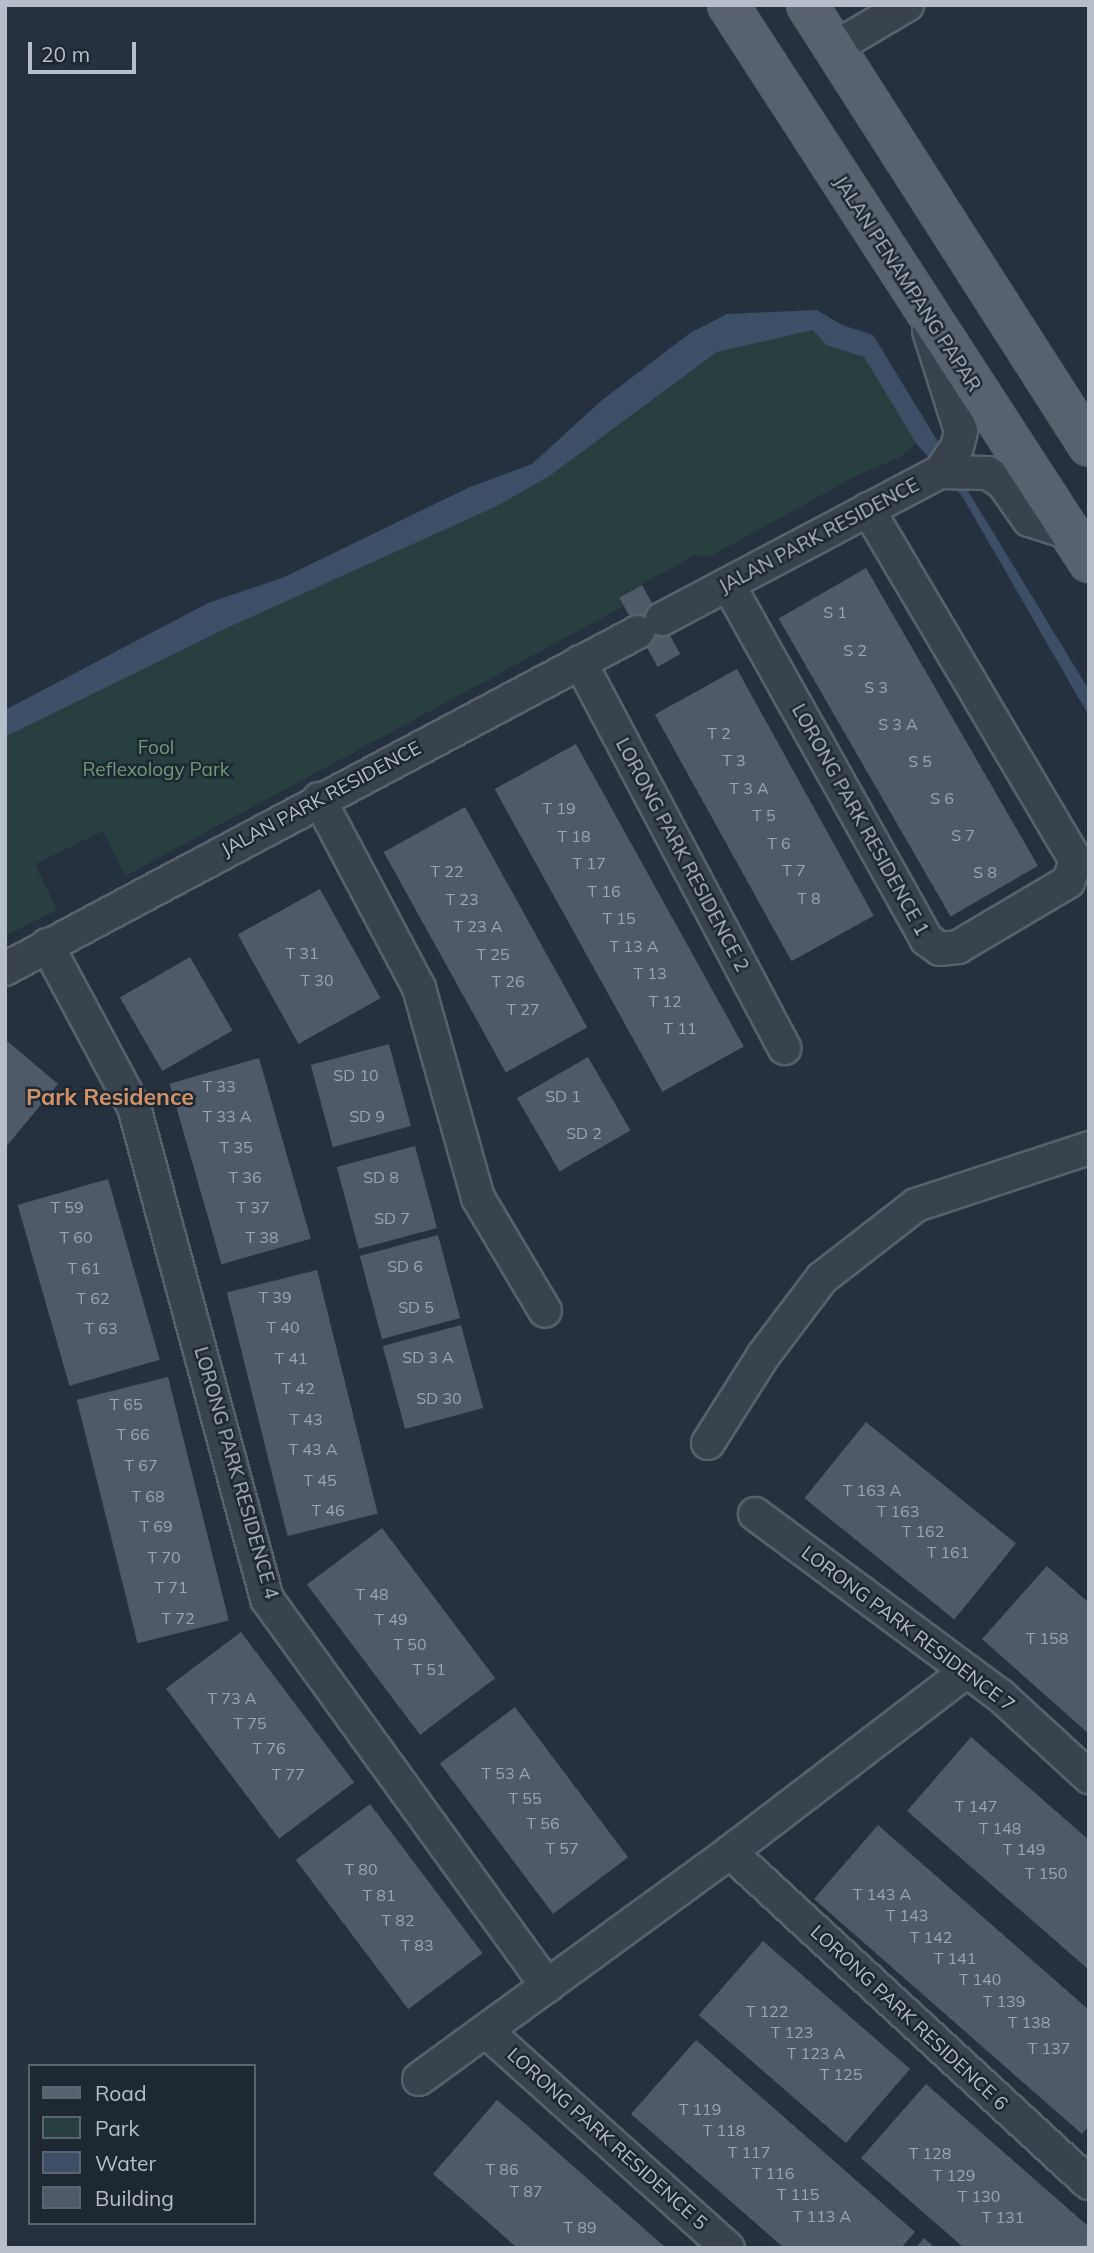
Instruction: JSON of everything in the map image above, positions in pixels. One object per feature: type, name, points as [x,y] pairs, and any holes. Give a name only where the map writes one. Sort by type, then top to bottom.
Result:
[{"type":"main road","name":"JALAN PENAMPANG PAPAR","points":[[728,5],[1079,547]]},
{"type":"main road","points":[[807,5],[1089,446]]},
{"type":"street","points":[[834,48],[907,5]]},
{"type":"street","points":[[920,304],[958,413],[957,463],[988,472],[1003,484],[1029,520],[1079,547]]},
{"type":"street","name":"JALAN PARK RESIDENCE","points":[[5,969],[320,799],[957,463]]},
{"type":"street","name":"LORONG PARK RESIDENCE 1","points":[[728,584],[926,939],[940,949],[958,947],[1068,882],[1076,861],[881,502]]},
{"type":"street","name":"LORONG PARK RESIDENCE 2","points":[[580,663],[784,1048]]},
{"type":"street","points":[[320,799],[419,988],[478,1198],[545,1311]]},
{"type":"street","name":"LORONG PARK RESIDENCE 4","points":[[47,945],[134,1107],[267,1599],[547,1986]]},
{"type":"street","points":[[708,1443],[763,1356],[821,1278],[916,1205],[1089,1148]]},
{"type":"street","name":"LORONG PARK RESIDENCE 7","points":[[755,1514],[964,1673],[1002,1696],[1089,1777]]},
{"type":"street","points":[[419,2079],[730,1852],[964,1673]]},
{"type":"street","name":"LORONG PARK RESIDENCE 6","points":[[730,1852],[1089,2183]]},
{"type":"street","name":"LORONG PARK RESIDENCE 5","points":[[486,2031],[727,2248]]},
{"type":"green space","name":"Fool Reflexology Park","points":[[814,330],[826,345],[864,357],[916,443],[900,457],[856,476],[709,557],[695,555],[619,597],[624,606],[125,876],[103,831],[35,864],[57,910],[5,936],[5,737],[229,627],[495,507],[548,477],[717,352]]},
{"type":"water","points":[[817,310],[842,325],[873,335],[1089,690],[1089,716],[962,496],[916,443],[864,357],[826,345],[813,330],[717,352],[548,477],[495,507],[229,627],[5,737],[5,710],[208,603],[282,578],[470,487],[532,464],[601,401],[690,333],[727,314]]},
{"type":"building","points":[[866,568],[1038,866],[951,916],[779,618]]},
{"type":"building","points":[[642,585],[680,654],[658,667],[619,598]]},
{"type":"building","points":[[737,669],[874,916],[792,961],[655,715]]},
{"type":"building","points":[[576,744],[744,1047],[662,1092],[495,789]]},
{"type":"building","points":[[465,807],[587,1027],[506,1072],[384,852]]},
{"type":"building","points":[[320,889],[381,998],[298,1044],[238,935]]},
{"type":"building","points":[[190,957],[232,1031],[162,1071],[120,997]]},
{"type":"building","points":[[5,1039],[58,1084],[5,1148]]},
{"type":"building","points":[[389,1044],[411,1126],[333,1147],[311,1065]]},
{"type":"building","points":[[588,1057],[630,1131],[559,1172],[517,1098]]},
{"type":"building","points":[[259,1058],[311,1239],[221,1264],[170,1084]]},
{"type":"building","points":[[415,1146],[437,1228],[359,1249],[337,1167]]},
{"type":"building","points":[[108,1179],[160,1360],[69,1386],[18,1205]]},
{"type":"building","points":[[438,1235],[460,1318],[382,1339],[360,1256]]},
{"type":"building","points":[[317,1270],[378,1514],[287,1536],[227,1292]]},
{"type":"building","points":[[461,1325],[483,1408],[405,1429],[383,1346]]},
{"type":"building","points":[[168,1377],[229,1621],[138,1643],[77,1400]]},
{"type":"building","points":[[866,1422],[1016,1543],[954,1620],[804,1498]]},
{"type":"building","points":[[382,1528],[495,1678],[420,1735],[307,1585]]},
{"type":"building","points":[[1047,1566],[1089,1603],[1089,1734],[982,1639]]},
{"type":"building","points":[[241,1632],[354,1782],[279,1839],[166,1689]]},
{"type":"building","points":[[515,1707],[628,1857],[553,1914],[440,1764]]},
{"type":"building","points":[[971,1737],[1089,1840],[1089,1970],[907,1811]]},
{"type":"building","points":[[370,1804],[483,1953],[408,2009],[296,1860]]},
{"type":"building","points":[[878,1825],[1089,2010],[1089,2126],[1082,2134],[814,1899]]},
{"type":"building","points":[[763,1941],[910,2069],[846,2143],[699,2015]]},
{"type":"building","points":[[696,2040],[915,2232],[901,2248],[784,2248],[631,2114]]},
{"type":"building","points":[[926,2084],[1089,2227],[1089,2248],[964,2248],[861,2158]]},
{"type":"building","points":[[497,2100],[666,2248],[517,2248],[433,2174]]},
{"type":"building","points":[[924,2238],[935,2248],[916,2248]]},
{"type":"district","name":"Park Residence","points":[[110,1097]]}]
